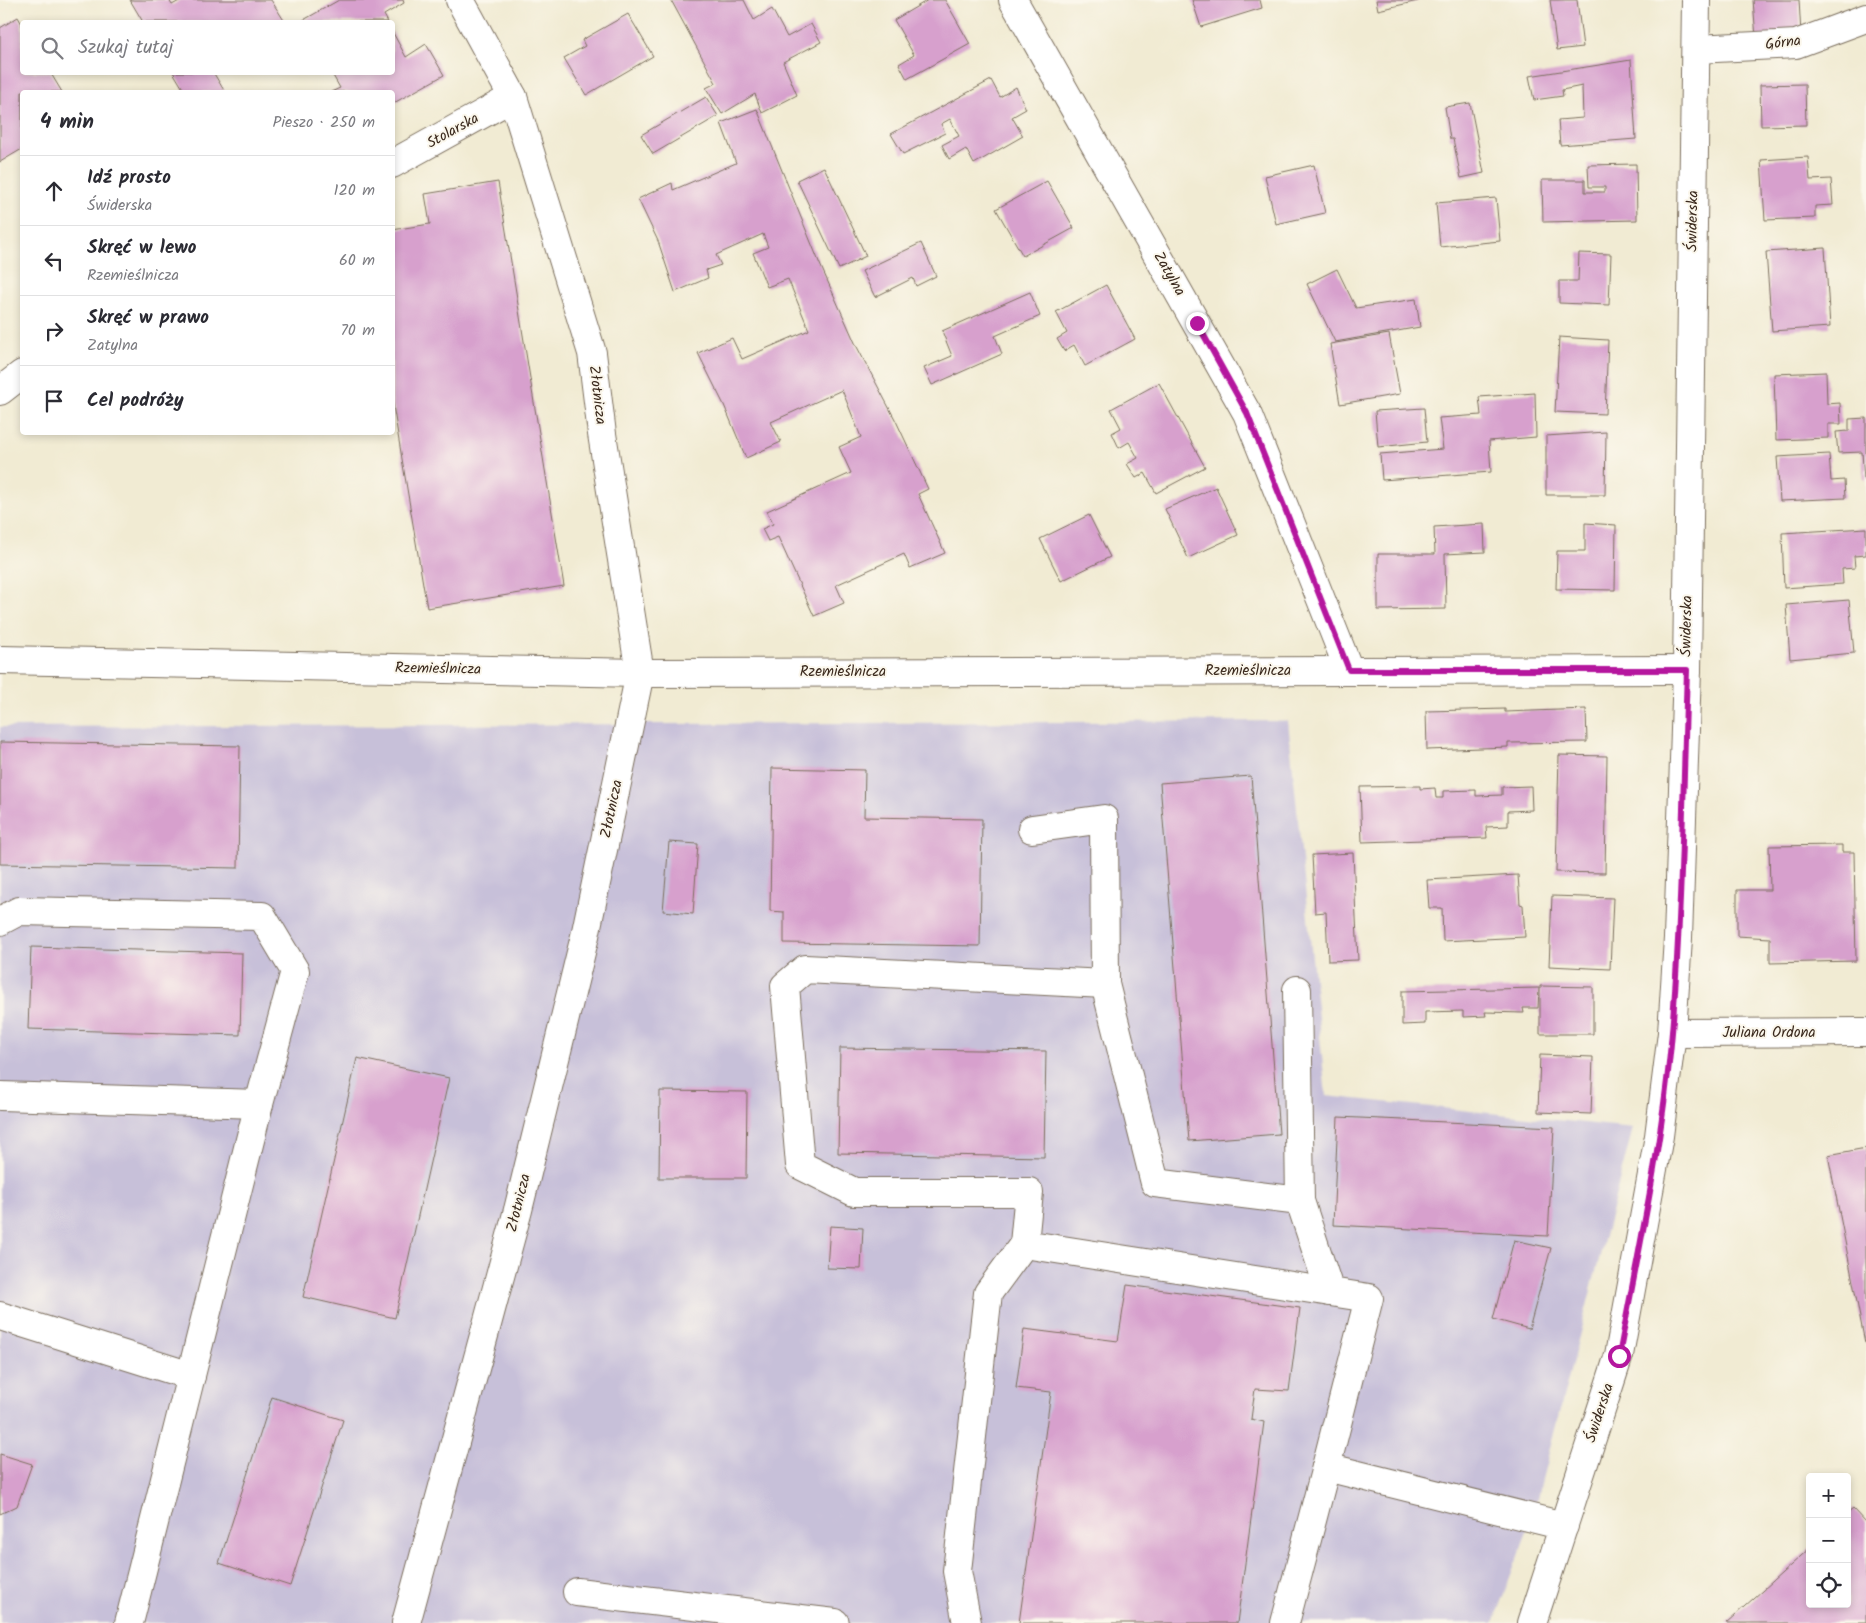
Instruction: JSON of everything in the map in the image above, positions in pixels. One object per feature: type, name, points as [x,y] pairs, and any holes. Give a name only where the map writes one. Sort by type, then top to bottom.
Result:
[{"type":"street","name":"Złotnicza","points":[[406,1623],[518,1210],[585,936],[640,673],[602,434],[592,354],[513,97],[460,0]]},
{"type":"street","name":"Zatylna","points":[[1013,0],[1247,413],[1349,670]]},
{"type":"street","name":"Świderska","points":[[1532,1623],[1619,1356],[1660,1136],[1672,1033],[1678,938],[1687,670],[1696,0]]},
{"type":"street","name":"Górna","points":[[1696,50],[1796,44],[1866,18]]},
{"type":"street","name":"Stolarska","points":[[395,162],[513,97]]},
{"type":"street","points":[[0,391],[20,376]]},
{"type":"street","name":"Rzemieślnicza","points":[[0,660],[640,673],[1687,670]]},
{"type":"street","points":[[1032,829],[1104,819],[1104,984],[1155,1183],[1300,1201]]},
{"type":"street","points":[[0,920],[20,911],[262,916],[296,970],[259,1104],[129,1623]]},
{"type":"street","points":[[966,1623],[957,1571],[988,1293],[1024,1244],[1029,1192],[854,1192],[800,1165],[785,986],[805,969],[1104,984]]},
{"type":"street","points":[[1297,990],[1300,1201],[1330,1292]]},
{"type":"street","name":"Juliana Ordona","points":[[1672,1033],[1866,1032]]},
{"type":"street","points":[[0,1096],[259,1104]]},
{"type":"street","points":[[1024,1244],[1369,1298],[1285,1623]]},
{"type":"street","points":[[0,1316],[191,1376]]},
{"type":"street","points":[[1326,1467],[1564,1526]]},
{"type":"street","points":[[577,1592],[836,1623]]},
{"type":"shaded area","points":[[1288,721],[1326,1096],[1633,1128],[1532,1518],[1493,1623],[0,1623],[0,727]]},
{"type":"building","points":[[130,0],[169,0],[172,5],[181,0],[271,0],[284,20],[142,20]]},
{"type":"building","points":[[339,0],[403,0],[404,3],[384,15],[387,20],[304,20]]},
{"type":"building","points":[[671,0],[744,0],[754,20],[772,9],[787,37],[811,24],[821,42],[783,62],[797,95],[762,113],[755,94],[722,114],[706,88],[716,83]]},
{"type":"building","points":[[928,0],[945,0],[970,44],[907,79],[899,64],[914,55],[894,20]]},
{"type":"building","points":[[1192,0],[1260,0],[1262,8],[1201,27]]},
{"type":"building","points":[[1376,0],[1418,0],[1418,1],[1378,10]]},
{"type":"building","points":[[1550,0],[1577,0],[1583,47],[1557,50]]},
{"type":"building","points":[[1753,0],[1799,0],[1801,34],[1756,38]]},
{"type":"building","points":[[628,14],[653,56],[586,95],[564,58],[585,46],[582,40]]},
{"type":"building","points":[[18,17],[20,20],[20,75],[52,75],[61,90],[20,90],[20,150],[0,162],[0,28]]},
{"type":"building","points":[[395,37],[406,57],[426,44],[444,75],[395,102],[395,90],[336,90],[340,88],[333,75],[395,75]]},
{"type":"building","points":[[1631,60],[1636,139],[1560,145],[1558,120],[1583,118],[1582,86],[1562,90],[1563,96],[1534,100],[1529,76]]},
{"type":"building","points":[[175,75],[215,75],[224,90],[184,90]]},
{"type":"building","points":[[991,80],[1000,97],[1016,87],[1026,109],[1012,117],[1023,136],[974,164],[966,149],[949,159],[942,145],[959,136],[950,119],[941,124],[945,133],[903,154],[891,134]]},
{"type":"building","points":[[1805,84],[1806,125],[1761,126],[1760,85]]},
{"type":"building","points":[[706,97],[718,116],[653,154],[641,135]]},
{"type":"building","points":[[1470,103],[1484,173],[1461,178],[1453,139],[1450,139],[1445,107]]},
{"type":"building","points":[[757,109],[819,262],[856,345],[896,421],[928,489],[918,494],[945,553],[910,568],[904,554],[836,585],[844,603],[814,616],[778,537],[768,541],[762,529],[773,524],[767,511],[851,473],[839,447],[861,437],[842,390],[771,422],[781,442],[746,458],[724,405],[698,353],[732,338],[742,359],[809,330],[788,279],[767,287],[753,253],[768,247],[763,234],[716,255],[721,265],[706,270],[708,278],[675,292],[658,241],[638,199],[672,183],[673,190],[736,163],[721,123]]},
{"type":"building","points":[[1808,157],[1810,180],[1831,179],[1833,205],[1815,206],[1815,218],[1765,220],[1761,160]]},
{"type":"building","points":[[1636,164],[1637,220],[1543,222],[1542,180],[1585,180],[1585,192],[1605,192],[1605,187],[1589,187],[1588,165]]},
{"type":"building","points":[[1314,165],[1325,213],[1276,224],[1265,176]]},
{"type":"building","points":[[824,167],[866,256],[839,269],[797,180]]},
{"type":"building","points":[[1047,181],[1074,228],[1023,256],[996,209]]},
{"type":"building","points":[[498,182],[564,586],[427,608],[395,417],[395,230],[430,224],[425,194]]},
{"type":"building","points":[[1496,198],[1500,241],[1440,247],[1436,203]]},
{"type":"building","points":[[921,243],[936,276],[916,286],[913,278],[875,297],[862,271]]},
{"type":"building","points":[[1825,248],[1830,327],[1772,331],[1766,252]]},
{"type":"building","points":[[1579,253],[1611,254],[1609,305],[1559,303],[1559,281],[1578,281]]},
{"type":"building","points":[[1337,269],[1356,308],[1416,299],[1420,327],[1335,342],[1307,284]]},
{"type":"building","points":[[1106,285],[1135,339],[1085,366],[1074,345],[1064,351],[1057,339],[1067,333],[1056,312]]},
{"type":"building","points":[[1030,292],[1040,316],[995,336],[1002,354],[932,385],[924,368],[952,356],[942,331]]},
{"type":"building","points":[[1389,334],[1400,394],[1340,404],[1330,344]]},
{"type":"building","points":[[1559,337],[1608,340],[1605,414],[1555,412]]},
{"type":"building","points":[[1826,372],[1827,404],[1840,403],[1841,424],[1828,424],[1828,438],[1776,440],[1774,374]]},
{"type":"building","points":[[1159,383],[1205,467],[1156,493],[1145,473],[1136,478],[1127,464],[1138,458],[1129,442],[1119,448],[1112,433],[1121,428],[1111,409]]},
{"type":"building","points":[[1535,393],[1536,437],[1489,441],[1491,472],[1382,480],[1380,454],[1443,449],[1439,418],[1481,415],[1479,397]]},
{"type":"building","points":[[1424,408],[1427,442],[1378,447],[1375,411]]},
{"type":"building","points":[[1866,418],[1866,480],[1864,480],[1862,452],[1838,453],[1836,432],[1849,431],[1849,419]]},
{"type":"building","points":[[1606,432],[1605,495],[1546,495],[1546,436]]},
{"type":"building","points":[[1829,454],[1831,481],[1844,480],[1845,498],[1780,501],[1777,457]]},
{"type":"building","points":[[1216,487],[1238,535],[1188,558],[1165,509]]},
{"type":"building","points":[[1089,515],[1110,557],[1061,581],[1040,539]]},
{"type":"building","points":[[1585,523],[1616,525],[1615,590],[1556,589],[1557,551],[1585,551]]},
{"type":"building","points":[[1484,524],[1485,552],[1445,554],[1446,609],[1378,610],[1378,554],[1435,554],[1434,527]]},
{"type":"building","points":[[1866,528],[1866,555],[1854,556],[1855,568],[1842,569],[1843,584],[1784,588],[1782,533]]},
{"type":"building","points":[[1849,600],[1854,653],[1790,659],[1786,605]]},
{"type":"building","points":[[1505,709],[1505,712],[1586,709],[1587,742],[1508,743],[1508,747],[1427,750],[1426,711]]},
{"type":"building","points":[[0,742],[240,746],[238,868],[0,864]]},
{"type":"building","points":[[1559,755],[1607,756],[1605,873],[1556,872]]},
{"type":"building","points":[[772,768],[865,770],[864,817],[982,819],[980,946],[784,943],[784,912],[770,911]]},
{"type":"building","points":[[1251,776],[1279,1134],[1189,1141],[1160,783]]},
{"type":"building","points":[[1420,786],[1420,789],[1435,788],[1436,798],[1443,798],[1443,791],[1476,790],[1476,796],[1502,795],[1502,787],[1531,786],[1532,810],[1508,811],[1508,826],[1486,827],[1487,838],[1362,842],[1360,787]]},
{"type":"building","points":[[669,842],[698,844],[693,914],[663,911]]},
{"type":"building","points":[[1842,845],[1842,852],[1854,852],[1856,961],[1770,963],[1770,938],[1737,936],[1737,890],[1770,890],[1769,846]]},
{"type":"building","points":[[1353,853],[1358,960],[1328,961],[1326,912],[1315,913],[1312,855]]},
{"type":"building","points":[[1518,875],[1520,904],[1523,905],[1525,937],[1443,941],[1442,908],[1429,908],[1427,880]]},
{"type":"building","points":[[1552,896],[1613,898],[1610,969],[1549,966]]},
{"type":"building","points":[[31,947],[242,953],[240,1035],[28,1029]]},
{"type":"building","points":[[1540,986],[1593,987],[1593,1034],[1540,1034]]},
{"type":"building","points":[[1539,988],[1538,1008],[1523,1008],[1524,1013],[1485,1012],[1486,1016],[1463,1017],[1463,1011],[1425,1012],[1425,1024],[1402,1025],[1402,991]]},
{"type":"building","points":[[840,1048],[1046,1051],[1044,1157],[838,1153]]},
{"type":"building","points":[[1540,1055],[1593,1057],[1591,1114],[1538,1112]]},
{"type":"building","points":[[357,1058],[449,1078],[395,1318],[303,1297]]},
{"type":"building","points":[[660,1091],[747,1092],[746,1178],[659,1178]]},
{"type":"building","points":[[1338,1117],[1554,1127],[1548,1236],[1333,1225]]},
{"type":"building","points":[[1866,1148],[1866,1343],[1865,1343],[1828,1155]]},
{"type":"building","points":[[830,1226],[863,1228],[861,1269],[827,1268]]},
{"type":"building","points":[[1514,1240],[1551,1248],[1529,1329],[1493,1319]]},
{"type":"building","points":[[1127,1285],[1300,1308],[1289,1391],[1255,1389],[1251,1419],[1264,1422],[1237,1623],[1019,1623],[1051,1392],[1016,1388],[1024,1329],[1118,1341]]},
{"type":"building","points":[[272,1397],[343,1420],[290,1586],[219,1563]]},
{"type":"building","points":[[0,1454],[32,1464],[17,1506],[0,1514]]},
{"type":"building","points":[[1853,1509],[1866,1523],[1866,1623],[1726,1623],[1806,1552],[1806,1608],[1851,1608],[1851,1511]]},
{"type":"route","points":[[1197,323],[1247,413],[1349,670],[1687,670],[1678,938],[1672,1033],[1660,1136],[1619,1356]]}]
